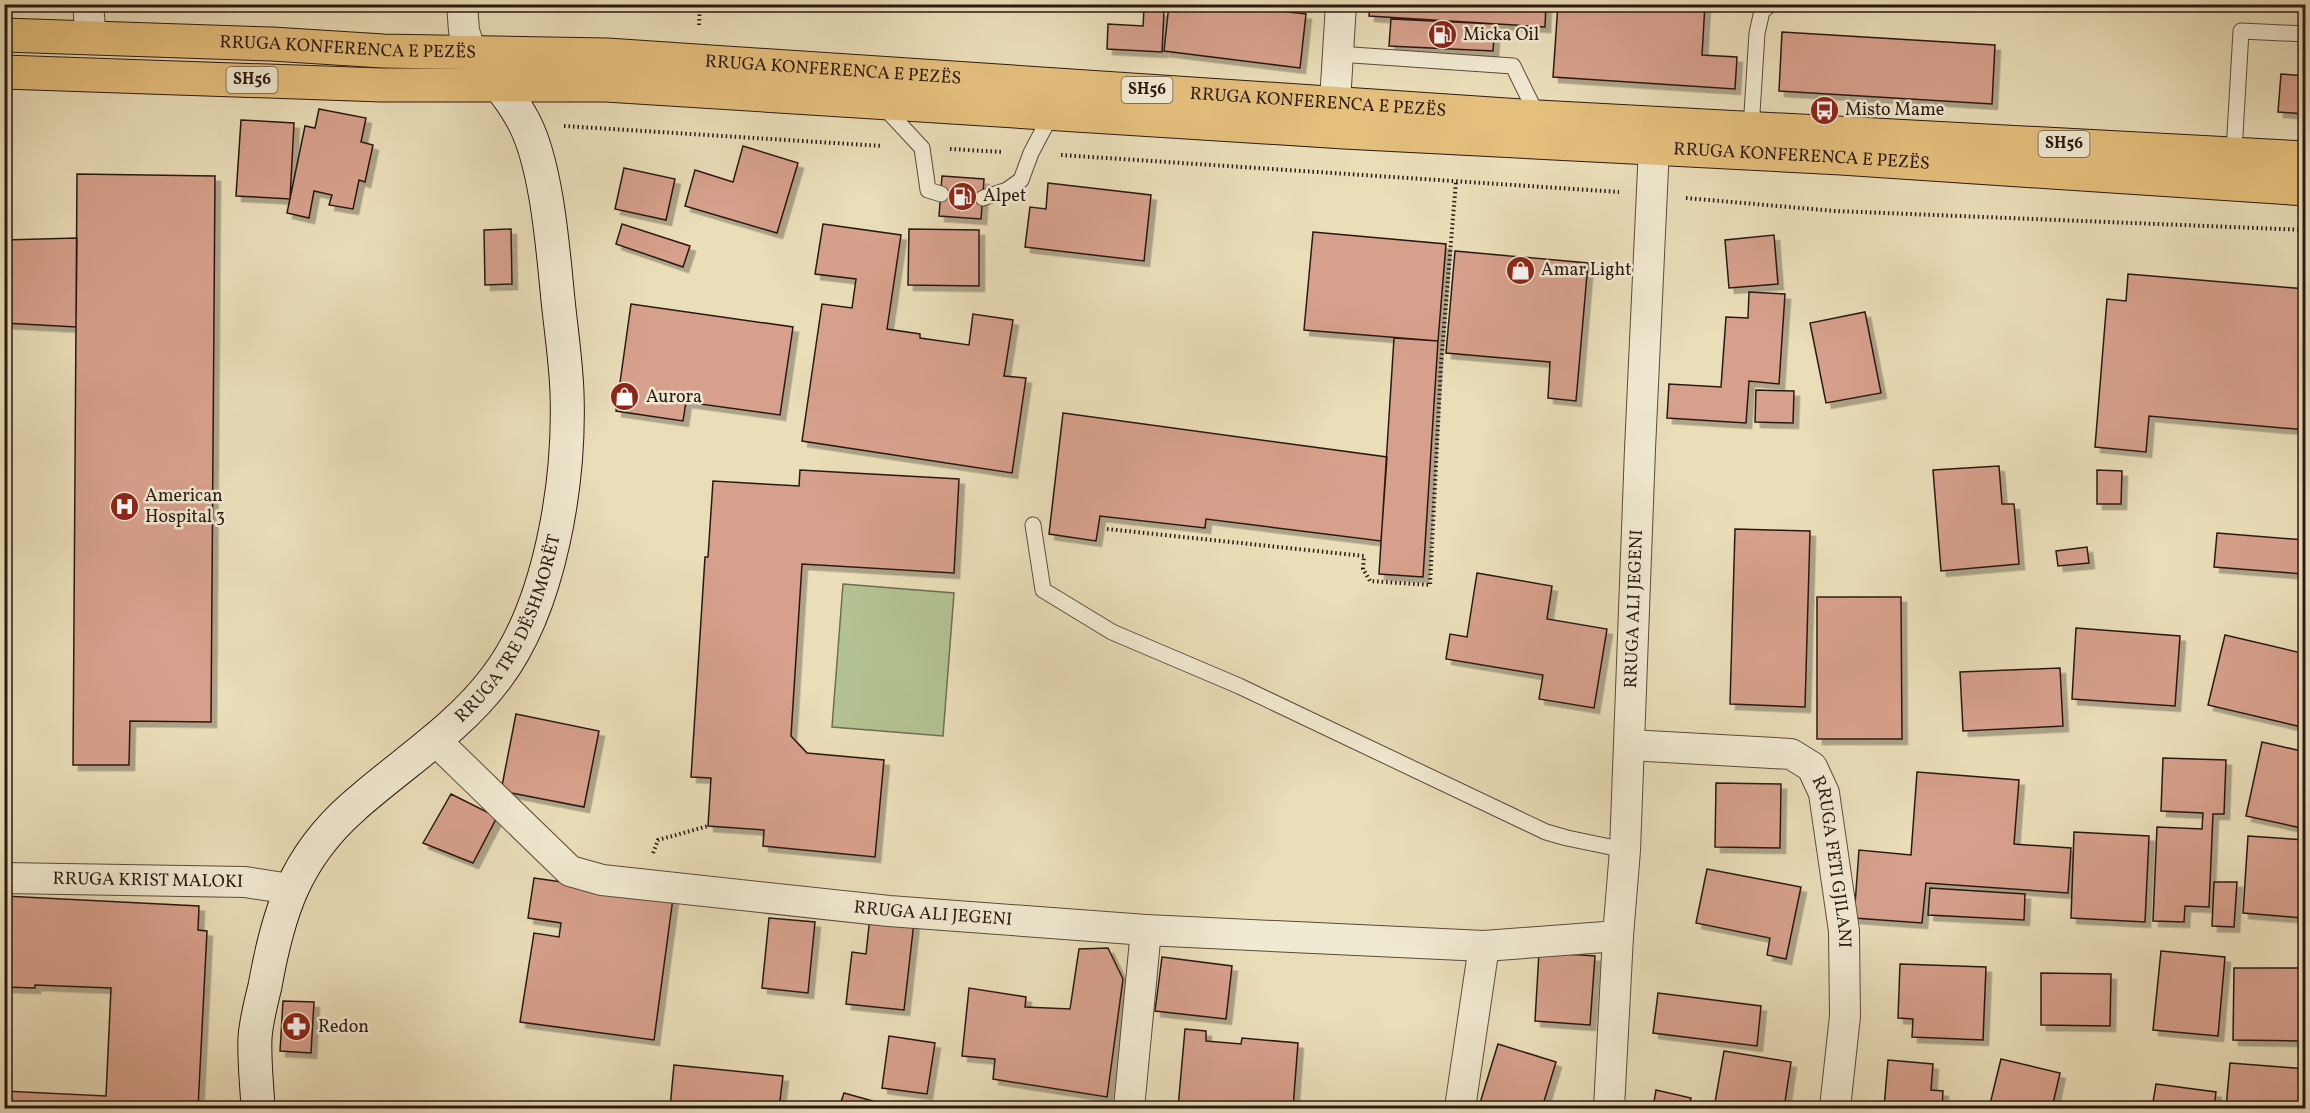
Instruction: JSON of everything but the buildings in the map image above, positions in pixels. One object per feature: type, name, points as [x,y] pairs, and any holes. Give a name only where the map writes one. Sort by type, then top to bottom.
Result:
[{"type":"main road","name":"RRUGA KONFERENCA E PEZËS","points":[[4,35],[272,44],[383,51],[608,55],[1538,117],[2234,152],[2306,158]]},
{"type":"main road","name":"RRUGA TRE DËSHMORËT","points":[[258,1108],[255,1038],[270,954],[290,889],[306,861],[350,810],[465,714],[497,676],[527,625],[548,562],[563,490],[567,393],[554,259],[539,166],[525,124],[499,84],[471,52]]},
{"type":"main road","name":"RRUGA KONFERENCA E PEZËS","points":[[4,72],[382,85],[606,85],[1344,132],[1654,147],[2306,189]]},
{"type":"street","points":[[88,4],[91,39]]},
{"type":"street","points":[[462,4],[464,31],[471,52]]},
{"type":"street","points":[[1335,102],[1341,4]]},
{"type":"street","name":"RRUGA ALI JEGENI","points":[[435,740],[570,870],[602,880],[901,912],[1146,930],[1484,946],[1618,936],[1625,850],[1640,437],[1654,147]]},
{"type":"street","name":"RRUGA FETI GJILANI","points":[[1629,745],[1791,754],[1812,767],[1824,793],[1844,932],[1845,1016],[1835,1108]]},
{"type":"street","name":"RRUGA KRIST MALOKI","points":[[4,878],[245,882],[290,889]]},
{"type":"street","points":[[1129,1108],[1146,930]]},
{"type":"street","points":[[1609,1108],[1618,936]]},
{"type":"street","points":[[1460,1108],[1484,946]]},
{"type":"lane","points":[[1751,129],[1757,33],[1762,11],[1771,4]]},
{"type":"lane","points":[[2234,152],[2241,31],[2306,34]]},
{"type":"lane","points":[[1338,54],[1513,66],[1538,117]]},
{"type":"lane","points":[[880,103],[922,148],[928,190],[941,195]]},
{"type":"lane","points":[[982,198],[1007,190],[1021,180],[1031,153],[1052,113]]},
{"type":"lane","points":[[1034,525],[1043,590],[1112,632],[1239,686],[1546,832],[1625,850]]},
{"type":"path","points":[[699,29],[700,4]]},
{"type":"path","points":[[525,124],[1455,180],[1835,211],[2306,231]]},
{"type":"path","points":[[1107,529],[1364,556],[1364,569],[1370,581],[1430,585],[1441,364],[1455,180]]},
{"type":"path","points":[[643,885],[645,871],[658,840],[708,826]]},
{"type":"green space","points":[[843,584],[954,593],[943,736],[832,727]]},
{"type":"place","name":"Micka Oil","points":[[1442,35]]},
{"type":"place","name":"Misto Mame","points":[[1824,110]]},
{"type":"place","name":"Alpet","points":[[962,196]]},
{"type":"place","name":"Amar Light","points":[[1520,270]]},
{"type":"place","name":"Aurora","points":[[625,397]]},
{"type":"place","name":"American Hospital 3","points":[[124,506]]},
{"type":"place","name":"Redon","points":[[297,1027]]}]
